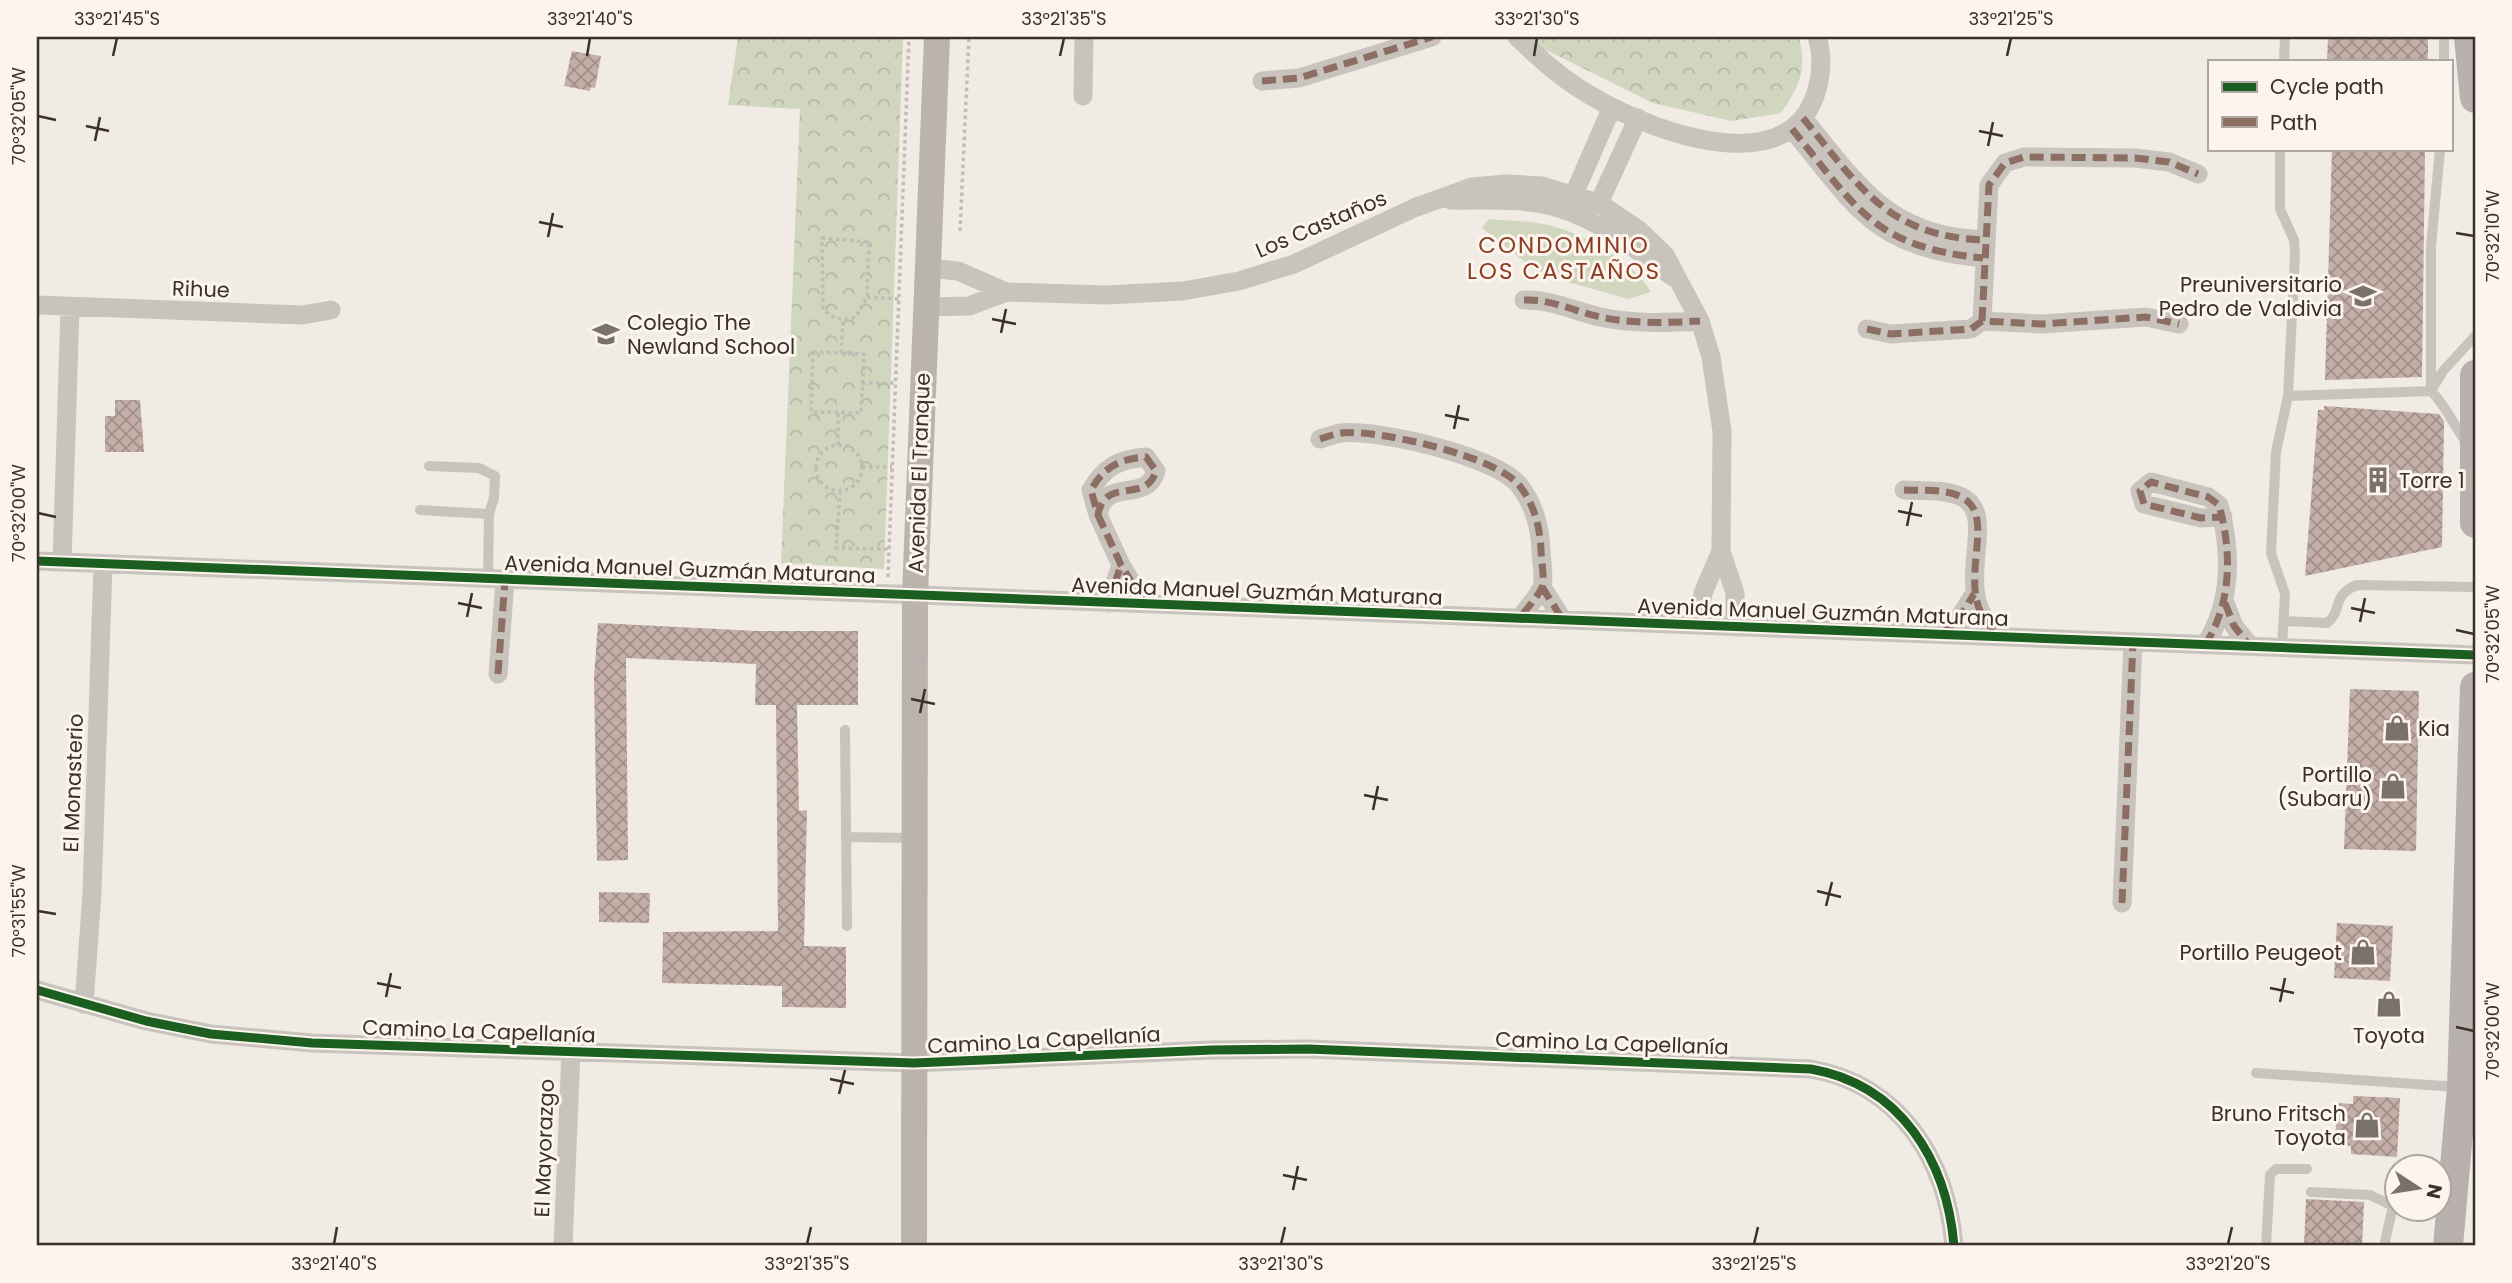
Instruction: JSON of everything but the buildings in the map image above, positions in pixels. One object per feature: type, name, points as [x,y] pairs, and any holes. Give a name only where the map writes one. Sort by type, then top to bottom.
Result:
[{"type":"main road","name":"Avenida El Tranque","points":[[914,1246],[915,595],[937,37]]},
{"type":"main road","points":[[2469,37],[2475,98]]},
{"type":"main road","points":[[2475,375],[2475,523]]},
{"type":"main road","points":[[2452,1156],[2462,1087],[2475,687]]},
{"type":"main road","points":[[2446,1224],[2448,1246]]},
{"type":"street","points":[[1083,96],[1084,37]]},
{"type":"street","points":[[1262,81],[1299,78],[1398,43],[1432,37]]},
{"type":"street","points":[[1517,37],[1554,71],[1612,107],[1679,132],[1738,144],[1765,142],[1798,124],[1814,100],[1819,79],[1820,53],[1817,37]]},
{"type":"street","points":[[1612,107],[1574,194],[1576,214],[1598,203],[1638,118]]},
{"type":"street","points":[[1798,124],[1859,210],[1890,235],[1931,250],[1984,249]]},
{"type":"street","points":[[1982,321],[1989,185],[1998,168],[2012,159],[2152,159],[2198,174]]},
{"type":"street","name":"Los Castaños","points":[[926,307],[969,306],[1006,292],[1144,295],[1230,283],[1294,264],[1414,208],[1443,200],[1472,187],[1507,184],[1542,186],[1598,203],[1654,242],[1700,321],[1711,356],[1722,431],[1721,551],[1735,593],[1735,627]]},
{"type":"street","name":"Los Castaños","points":[[1443,200],[1528,202],[1576,214],[1617,235],[1678,281]]},
{"type":"street","name":"Los Castaños","points":[[928,268],[958,271],[1006,292]]},
{"type":"street","points":[[1524,300],[1551,302],[1581,312],[1631,321],[1700,321]]},
{"type":"street","name":"Rihue","points":[[37,305],[302,315],[331,310]]},
{"type":"street","points":[[62,562],[69,307]]},
{"type":"street","points":[[1867,329],[1884,334],[1966,330],[1982,321],[2042,324],[2153,317],[2179,324]]},
{"type":"street","points":[[1320,439],[1341,433],[1384,436],[1435,447],[1503,471],[1518,483],[1532,504],[1540,529],[1542,587],[1563,620]]},
{"type":"street","points":[[1904,490],[1944,492],[1965,498],[1977,516],[1974,594],[1985,621],[2003,636]]},
{"type":"street","points":[[1098,515],[1121,565],[1145,604]]},
{"type":"street","points":[[2205,645],[2225,603],[2228,557],[2223,517]]},
{"type":"street","name":"Los Castaños","points":[[1697,625],[1703,593],[1721,551]]},
{"type":"street","name":"Avenida Manuel Guzmán Maturana","points":[[37,561],[2475,655]]},
{"type":"street","name":"El Monasterio","points":[[84,1004],[92,880],[103,564]]},
{"type":"street","points":[[1108,603],[1121,565]]},
{"type":"street","points":[[497,579],[498,674]]},
{"type":"street","points":[[1521,618],[1542,587]]},
{"type":"street","points":[[1940,634],[1958,620],[1974,594]]},
{"type":"street","points":[[2225,603],[2234,626],[2250,646]]},
{"type":"street","points":[[2122,903],[2133,642]]},
{"type":"street","name":"Camino La Capellanía","points":[[37,990],[211,1034],[264,1040],[914,1063],[1212,1050],[1308,1049],[1811,1069],[1861,1085],[1891,1105],[1914,1130],[1941,1179],[1954,1246]]},
{"type":"street","name":"El Mayorazgo","points":[[563,1246],[571,1051]]},
{"type":"lane","points":[[2284,60],[2285,37]]},
{"type":"lane","points":[[2444,37],[2444,60]]},
{"type":"lane","points":[[2280,150],[2280,209],[2294,240],[2295,255],[2288,396],[2276,452],[2272,554],[2285,594],[2283,648]]},
{"type":"lane","points":[[2440,150],[2431,246],[2431,391],[2446,406],[2449,421],[2475,452]]},
{"type":"lane","points":[[2431,391],[2443,371],[2475,337]]},
{"type":"lane","points":[[2288,396],[2431,391]]},
{"type":"lane","points":[[429,466],[489,470],[495,476],[494,498],[489,514],[497,579]]},
{"type":"lane","points":[[420,510],[489,514]]},
{"type":"lane","points":[[2284,621],[2326,623],[2332,619],[2338,598],[2357,585],[2475,587]]},
{"type":"lane","points":[[845,730],[848,926]]},
{"type":"lane","points":[[848,836],[914,838]]},
{"type":"lane","points":[[2256,1073],[2462,1087]]},
{"type":"lane","points":[[2266,1246],[2270,1175],[2276,1169],[2307,1169]]},
{"type":"lane","points":[[2311,1192],[2370,1195],[2382,1200]]},
{"type":"lane","points":[[2384,1246],[2390,1224]]},
{"type":"path","points":[[887,594],[909,37]]},
{"type":"path","points":[[960,231],[969,37]]},
{"type":"path","points":[[822,239],[869,242],[867,297],[856,317],[843,320],[832,318],[823,308],[822,239]]},
{"type":"path","points":[[867,297],[899,299]]},
{"type":"path","points":[[841,353],[843,320]]},
{"type":"path","points":[[813,352],[864,354],[862,383],[861,413],[811,412],[813,352]]},
{"type":"path","points":[[862,383],[895,383]]},
{"type":"path","points":[[838,412],[838,445]]},
{"type":"path","points":[[838,445],[852,449],[862,467],[853,486],[840,491],[825,487],[817,473],[819,458],[830,447],[838,445]]},
{"type":"path","points":[[862,467],[892,467]]},
{"type":"path","points":[[840,491],[836,548],[889,550]]},
{"type":"green space","points":[[738,37],[903,37],[884,569],[781,563],[800,109],[728,105]]},
{"type":"green space","points":[[1532,37],[1799,37],[1802,69],[1797,86],[1781,113],[1731,121],[1653,103],[1538,46]]},
{"type":"green space","points":[[1489,219],[1542,224],[1584,238],[1623,262],[1651,292],[1628,299],[1540,274],[1482,228]]},
{"type":"marked path","points":[[1262,81],[1299,78],[1432,37]]},
{"type":"marked path","points":[[1803,118],[1860,186],[1900,218],[1952,237],[1985,240]]},
{"type":"marked path","points":[[1792,129],[1852,202],[1891,233],[1946,253],[1983,258]]},
{"type":"marked path","points":[[1982,321],[1989,185],[2005,163],[2024,157],[2135,158],[2169,162],[2198,174]]},
{"type":"marked path","points":[[1524,300],[1544,301],[1600,317],[1625,321],[1700,321]]},
{"type":"marked path","points":[[1867,329],[1891,334],[1971,329],[1982,321],[2042,324],[2146,317],[2179,324]]},
{"type":"marked path","points":[[1320,439],[1341,433],[1358,433],[1407,440],[1486,464],[1506,474],[1519,485],[1529,500],[1538,524],[1543,579],[1540,591],[1520,618]]},
{"type":"marked path","points":[[1146,457],[1156,471],[1151,481],[1144,487],[1109,496],[1102,503],[1098,515],[1091,490],[1101,475],[1120,462],[1146,457]]},
{"type":"marked path","points":[[2205,645],[2220,612],[2227,577],[2226,541],[2223,523],[2219,505],[2208,497],[2151,482],[2140,491],[2144,504],[2201,518],[2223,517]]},
{"type":"marked path","points":[[1904,490],[1950,493],[1963,498],[1974,509],[1978,524],[1975,582],[1977,602],[1985,620],[2001,635]]},
{"type":"marked path","points":[[1098,515],[1121,565],[1145,604]]},
{"type":"marked path","points":[[1108,603],[1121,565]]},
{"type":"marked path","points":[[498,674],[505,580]]},
{"type":"marked path","points":[[1542,587],[1563,620]]},
{"type":"marked path","points":[[1941,634],[1958,620],[1974,594]]},
{"type":"marked path","points":[[2225,603],[2234,626],[2250,646]]},
{"type":"marked path","points":[[2122,903],[2133,642]]},
{"type":"cycle path","points":[[37,561],[2475,655]]},
{"type":"cycle path","points":[[37,990],[146,1021],[211,1034],[312,1043],[914,1063],[1212,1050],[1308,1049],[1811,1069],[1843,1078],[1870,1091],[1894,1110],[1914,1132],[1941,1185],[1950,1215],[1954,1246]]},
{"type":"place","name":"Preuniversitario Pedro de Valdivia","points":[[2363,296]]},
{"type":"place","name":"Colegio The Newland School","points":[[606,334]]},
{"type":"place","name":"Torre 1","points":[[2378,480]]},
{"type":"place","name":"Kia","points":[[2397,728]]},
{"type":"place","name":"Portillo (Subaru)","points":[[2393,786]]},
{"type":"place","name":"Portillo Peugeot","points":[[2363,952]]},
{"type":"place","name":"Toyota","points":[[2389,1004]]},
{"type":"place","name":"Bruno Fritsch Toyota","points":[[2367,1125]]},
{"type":"district","name":"CONDOMINIO LOS CASTAÑOS","points":[[1564,258]]}]
